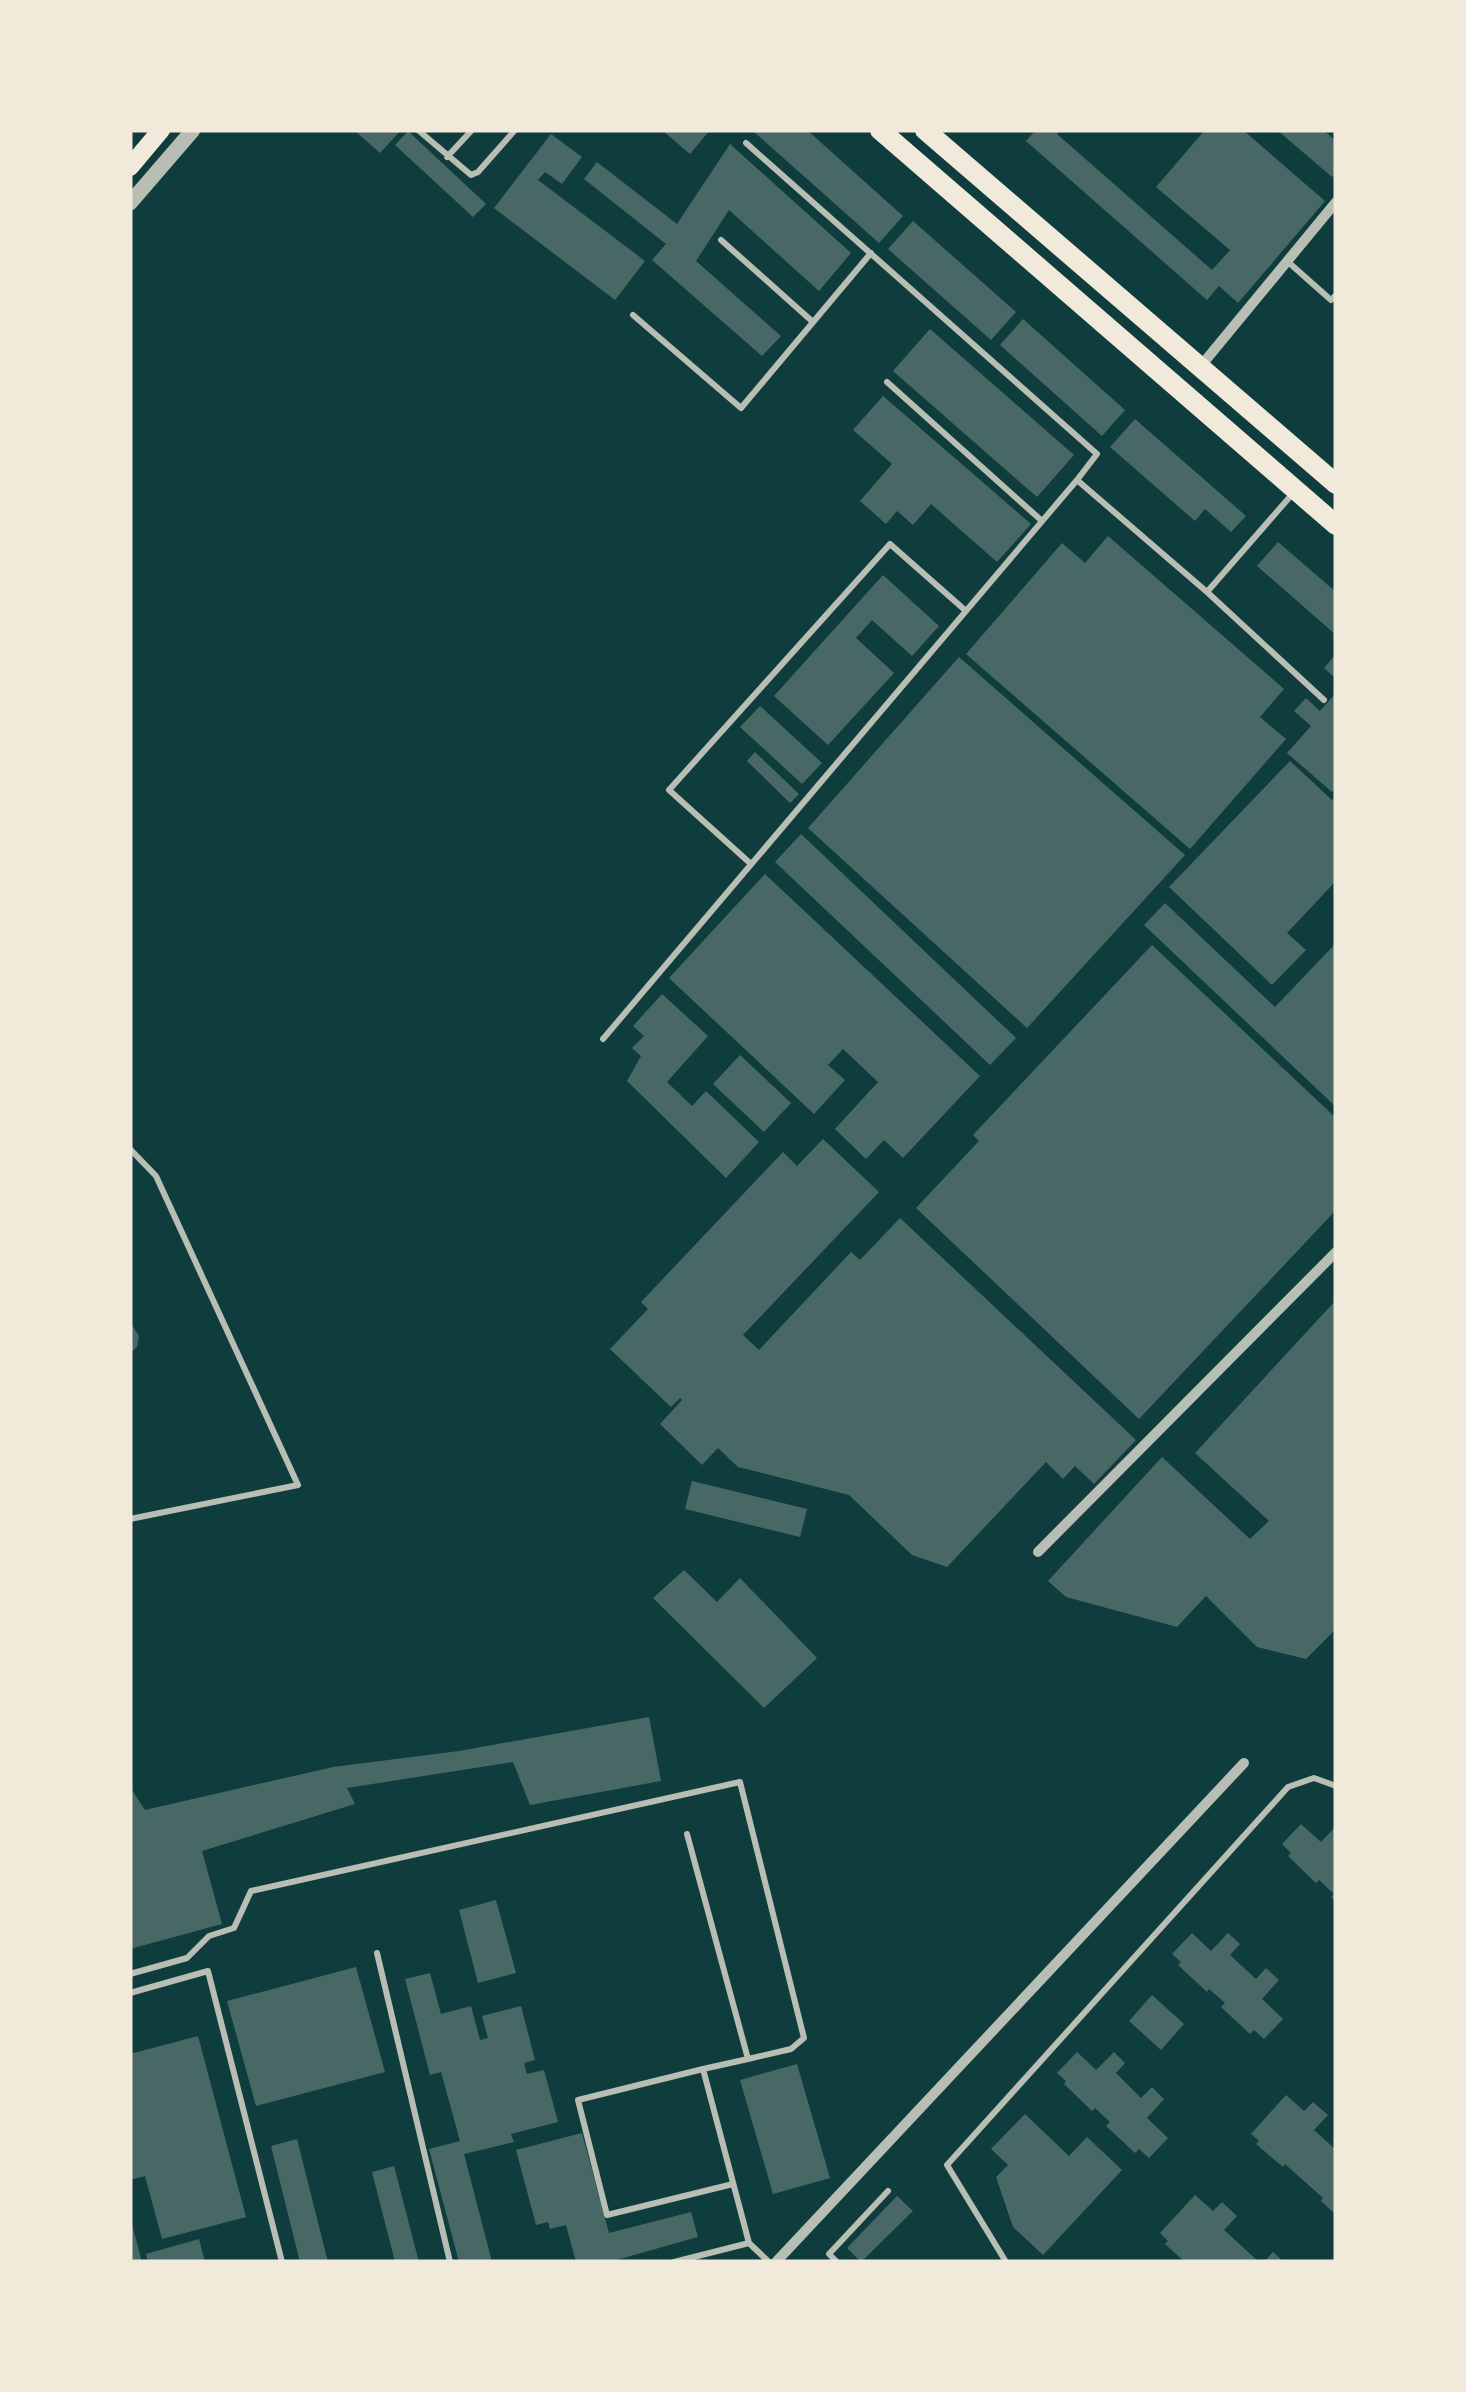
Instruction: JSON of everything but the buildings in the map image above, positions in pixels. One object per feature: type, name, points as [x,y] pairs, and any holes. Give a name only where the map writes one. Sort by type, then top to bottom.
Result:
[{"type":"main road","points":[[130,167],[162,130]]},
{"type":"main road","points":[[880,130],[1336,525]]},
{"type":"main road","points":[[925,130],[1336,484]]},
{"type":"street","points":[[130,203],[193,130]]},
{"type":"street","points":[[1199,368],[1336,202]]},
{"type":"street","points":[[1038,1552],[1336,1252]]},
{"type":"street","points":[[776,2262],[1244,1763]]},
{"type":"lane","points":[[418,130],[465,172],[478,172],[515,130]]},
{"type":"lane","points":[[447,156],[472,130]]},
{"type":"lane","points":[[603,1039],[1097,454],[746,142]]},
{"type":"lane","points":[[720,240],[813,322]]},
{"type":"lane","points":[[633,316],[742,408],[870,253]]},
{"type":"lane","points":[[1287,262],[1331,300],[1336,295]]},
{"type":"lane","points":[[887,382],[1042,521]]},
{"type":"lane","points":[[1078,480],[1324,700]]},
{"type":"lane","points":[[1207,592],[1296,490]]},
{"type":"lane","points":[[751,864],[669,790],[890,544],[966,612]]},
{"type":"lane","points":[[130,1149],[156,1176],[298,1485],[130,1519]]},
{"type":"lane","points":[[1006,2262],[947,2164],[1288,1787],[1314,1778],[1336,1786]]},
{"type":"lane","points":[[130,1974],[187,1958],[208,1936],[234,1928],[251,1891],[740,1782],[804,2038],[792,2049],[578,2100],[607,2215],[733,2184]]},
{"type":"lane","points":[[687,1834],[748,2058]]},
{"type":"lane","points":[[377,1952],[450,2262]]},
{"type":"lane","points":[[130,1992],[208,1971],[282,2262]]},
{"type":"lane","points":[[703,2069],[748,2242],[769,2262]]},
{"type":"lane","points":[[837,2262],[829,2254],[888,2190]]},
{"type":"lane","points":[[674,2262],[748,2242]]}]
